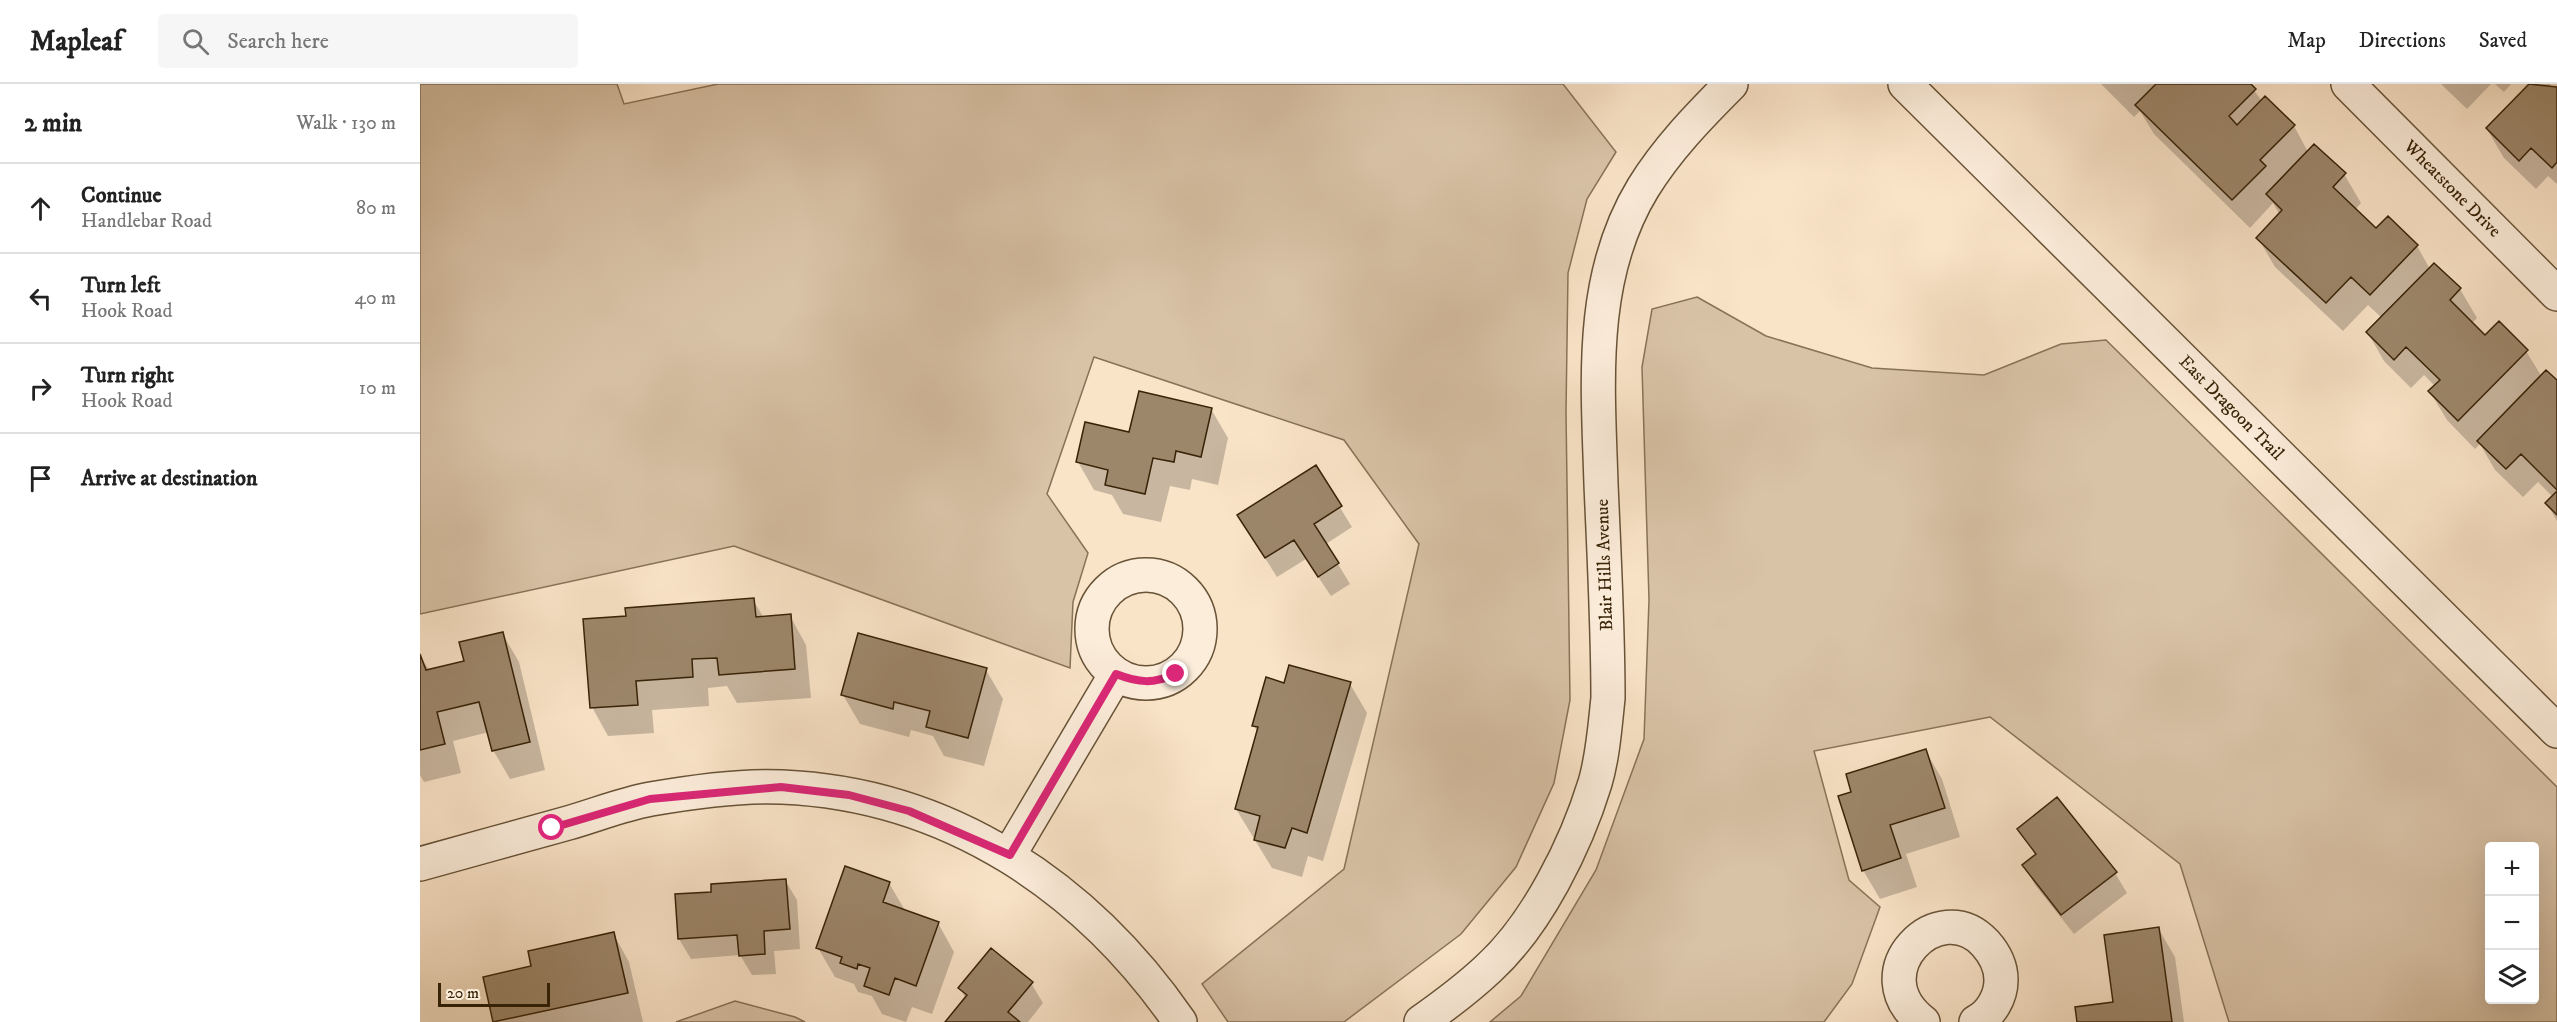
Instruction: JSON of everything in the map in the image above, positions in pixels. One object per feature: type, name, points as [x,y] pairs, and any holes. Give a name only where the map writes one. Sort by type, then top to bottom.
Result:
[{"type":"street","name":"Blair Hills Avenue","points":[[1421,1022],[1491,967],[1519,933],[1565,858],[1595,783],[1604,742],[1608,698],[1598,355],[1604,291],[1626,223],[1642,189],[1671,148],[1731,84]]},
{"type":"street","name":"East Dragoon Trail","points":[[1905,84],[2557,731]]},
{"type":"street","name":"Wheatstone Drive","points":[[2348,84],[2557,294]]},
{"type":"street","points":[[1010,855],[1116,674]]},
{"type":"street","points":[[420,864],[650,799],[781,787],[849,795],[909,811],[1010,855],[1059,889],[1098,923],[1135,961],[1180,1022]]},
{"type":"street","points":[[1923,1022],[1913,1014],[1902,998],[1898,980],[1902,961],[1911,945],[1926,933],[1944,928],[1963,929],[1980,937],[1993,951],[2001,969],[2001,988],[1994,1005],[1977,1022]]},
{"type":"shaded area","points":[[420,84],[617,84],[624,104],[718,84],[1563,84],[1616,152],[1587,199],[1568,273],[1566,412],[1570,700],[1554,783],[1516,867],[1461,934],[1344,1022],[1228,1022],[1202,984],[1344,869],[1419,544],[1344,440],[1094,357],[1047,494],[1088,553],[1073,602],[1070,668],[734,546],[420,614]]},
{"type":"shaded area","points":[[1697,297],[1766,336],[1872,368],[1984,375],[2061,344],[2106,340],[2557,787],[2557,1022],[2229,1022],[2180,864],[1990,717],[1814,751],[1849,880],[1880,907],[1852,984],[1824,1022],[1490,1022],[1521,996],[1596,870],[1644,739],[1649,600],[1642,367],[1652,309]]},
{"type":"shaded area","points":[[735,1001],[795,1017],[805,1022],[676,1022]]},
{"type":"building","points":[[2156,84],[2251,84],[2256,89],[2229,116],[2237,125],[2265,96],[2295,125],[2260,160],[2266,166],[2232,200],[2135,105]]},
{"type":"building","points":[[2529,84],[2557,87],[2557,162],[2552,168],[2531,148],[2519,161],[2486,128]]},
{"type":"building","points":[[2314,144],[2346,173],[2333,187],[2376,228],[2388,216],[2418,245],[2370,295],[2351,277],[2326,303],[2256,238],[2282,210],[2266,194]]},
{"type":"building","points":[[2434,263],[2461,288],[2450,300],[2485,335],[2499,321],[2528,350],[2458,421],[2428,391],[2440,380],[2406,347],[2394,360],[2366,332]]},
{"type":"building","points":[[2546,370],[2557,380],[2557,490],[2521,454],[2506,469],[2477,441]]},
{"type":"building","points":[[1139,391],[1212,408],[1201,457],[1176,451],[1174,462],[1153,458],[1145,494],[1105,485],[1108,470],[1076,462],[1085,422],[1129,432]]},
{"type":"building","points":[[1316,465],[1342,506],[1314,524],[1339,563],[1318,577],[1294,540],[1265,558],[1237,515]]},
{"type":"building","points":[[2557,491],[2557,515],[2545,503]]},
{"type":"building","points":[[754,598],[756,617],[791,614],[795,669],[719,675],[717,658],[692,659],[693,677],[636,681],[638,705],[590,708],[583,619],[626,616],[625,608]]},
{"type":"building","points":[[503,632],[530,742],[492,751],[479,702],[437,712],[445,744],[420,750],[420,654],[426,670],[464,661],[459,642]]},
{"type":"building","points":[[858,633],[987,668],[968,738],[926,727],[930,711],[894,702],[893,709],[841,695]]},
{"type":"building","points":[[1289,665],[1351,682],[1307,833],[1292,828],[1285,848],[1254,840],[1260,816],[1235,809],[1258,727],[1252,726],[1266,677],[1284,683]]},
{"type":"building","points":[[1926,749],[1945,808],[1890,825],[1901,858],[1862,871],[1838,796],[1851,792],[1846,774]]},
{"type":"building","points":[[2057,797],[2117,872],[2061,915],[2022,865],[2036,854],[2017,829]]},
{"type":"building","points":[[845,866],[890,882],[883,902],[939,922],[916,986],[895,978],[889,995],[864,986],[870,968],[858,964],[857,969],[840,963],[842,957],[816,948]]},
{"type":"building","points":[[786,879],[790,929],[764,931],[765,954],[739,956],[737,935],[678,939],[675,894],[711,892],[711,884]]},
{"type":"building","points":[[2159,927],[2172,1022],[2077,1022],[2075,1007],[2113,1002],[2104,935]]},
{"type":"building","points":[[614,932],[628,993],[493,1022],[483,977],[531,966],[528,951]]},
{"type":"building","points":[[991,948],[1033,982],[1008,1012],[1020,1022],[945,1022],[967,995],[958,988]]},
{"type":"route","points":[[552,828],[650,799],[715,791],[781,787],[849,795],[909,811],[1010,855],[1116,674],[1136,682],[1157,682],[1176,674]]}]
